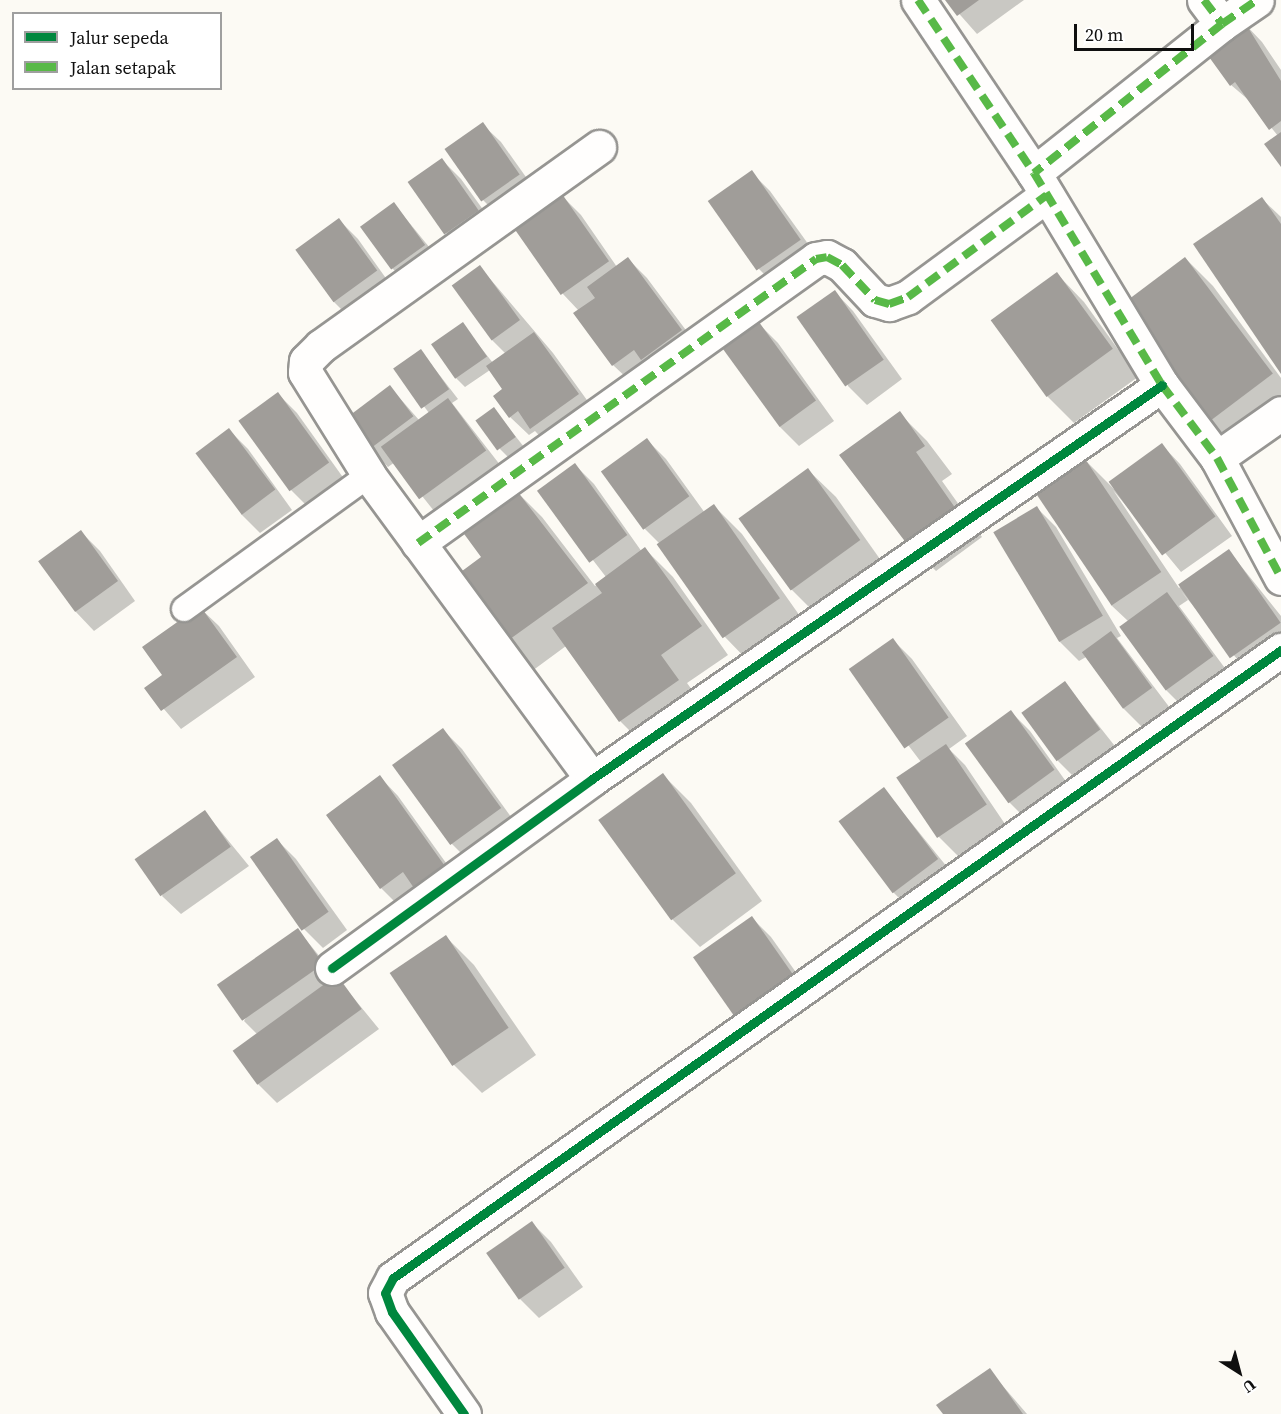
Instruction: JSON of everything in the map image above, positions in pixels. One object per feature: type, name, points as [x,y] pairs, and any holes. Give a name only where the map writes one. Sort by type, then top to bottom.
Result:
[{"type":"street","points":[[918,0],[1041,184],[1162,385],[1217,459],[1281,578]]},
{"type":"street","points":[[418,543],[816,259],[827,257],[842,265],[875,300],[889,304],[908,297],[1041,184],[1213,12],[1257,0]]},
{"type":"street","points":[[592,779],[369,475],[305,372],[306,361],[321,346],[599,147]]},
{"type":"street","points":[[332,968],[592,779],[1162,385]]},
{"type":"street","points":[[1217,459],[1281,413]]},
{"type":"street","points":[[465,1414],[393,1312],[385,1293],[393,1278],[1281,650]]},
{"type":"lane","points":[[184,609],[369,475]]},
{"type":"building","points":[[945,0],[979,0],[957,16]]},
{"type":"building","points":[[1244,21],[1281,81],[1281,121],[1269,130],[1235,82],[1230,86],[1204,50]]},
{"type":"building","points":[[483,122],[520,174],[481,201],[444,149]]},
{"type":"building","points":[[1281,132],[1281,167],[1264,144]]},
{"type":"building","points":[[442,158],[479,210],[444,235],[408,182]]},
{"type":"building","points":[[752,170],[801,240],[757,271],[708,201]]},
{"type":"building","points":[[562,194],[609,261],[561,295],[514,228]]},
{"type":"building","points":[[1262,197],[1281,224],[1281,374],[1193,244]]},
{"type":"building","points":[[394,202],[425,245],[391,270],[360,227]]},
{"type":"building","points":[[339,218],[377,271],[334,302],[295,250]]},
{"type":"building","points":[[628,257],[682,330],[641,360],[634,350],[612,366],[573,313],[595,298],[587,287]]},
{"type":"building","points":[[1185,257],[1273,374],[1207,423],[1120,306]]},
{"type":"building","points":[[480,265],[520,320],[492,341],[452,286]]},
{"type":"building","points":[[1057,272],[1113,349],[1047,397],[991,320]]},
{"type":"building","points":[[835,290],[884,360],[845,387],[796,317]]},
{"type":"building","points":[[463,322],[487,356],[455,379],[431,344]]},
{"type":"building","points":[[759,322],[816,400],[780,427],[723,348]]},
{"type":"building","points":[[534,332],[579,394],[530,429],[518,411],[509,418],[493,396],[502,389],[486,366]]},
{"type":"building","points":[[421,349],[449,389],[421,409],[393,369]]},
{"type":"building","points":[[390,385],[413,416],[369,450],[345,419]]},
{"type":"building","points":[[278,392],[329,462],[289,491],[238,421]]},
{"type":"building","points":[[448,398],[486,451],[419,499],[381,447]]},
{"type":"building","points":[[494,407],[516,437],[497,450],[475,421]]},
{"type":"building","points":[[900,411],[925,446],[916,452],[956,509],[907,544],[839,455]]},
{"type":"building","points":[[229,428],[275,489],[242,515],[195,453]]},
{"type":"building","points":[[647,438],[689,496],[643,530],[601,472]]},
{"type":"building","points":[[1162,443],[1215,517],[1162,555],[1109,482]]},
{"type":"building","points":[[1083,456],[1161,572],[1112,606],[1033,490]]},
{"type":"building","points":[[575,463],[627,535],[589,563],[537,491]]},
{"type":"building","points":[[808,468],[860,540],[791,591],[738,519]]},
{"type":"building","points":[[514,487],[588,583],[503,644],[454,577],[481,557],[459,527]]},
{"type":"building","points":[[714,504],[780,598],[723,638],[657,544]]},
{"type":"building","points":[[1037,506],[1103,616],[1059,642],[993,532]]},
{"type":"building","points":[[81,530],[118,581],[75,612],[38,561]]},
{"type":"building","points":[[645,547],[702,626],[661,655],[679,680],[619,722],[552,628],[602,593],[595,584]]},
{"type":"building","points":[[1229,549],[1281,623],[1230,658],[1178,585]]},
{"type":"building","points":[[1167,592],[1213,656],[1166,691],[1119,627]]},
{"type":"building","points":[[200,606],[237,657],[161,711],[144,688],[162,675],[142,647]]},
{"type":"building","points":[[1111,631],[1152,688],[1123,709],[1082,652]]},
{"type":"building","points":[[893,638],[949,717],[904,748],[849,669]]},
{"type":"building","points":[[1065,681],[1100,730],[1057,761],[1021,713]]},
{"type":"building","points":[[1011,710],[1054,770],[1008,803],[965,744]]},
{"type":"building","points":[[443,728],[501,808],[450,845],[392,765]]},
{"type":"building","points":[[946,744],[987,805],[937,838],[896,778]]},
{"type":"building","points":[[663,773],[736,873],[671,920],[598,820]]},
{"type":"building","points":[[380,775],[447,869],[416,891],[403,872],[380,889],[326,815]]},
{"type":"building","points":[[884,787],[938,859],[893,893],[838,821]]},
{"type":"building","points":[[205,810],[231,847],[160,896],[135,859]]},
{"type":"building","points":[[277,838],[329,912],[302,931],[250,857]]},
{"type":"building","points":[[752,916],[793,975],[734,1016],[693,957]]},
{"type":"building","points":[[298,928],[323,964],[242,1021],[217,985]]},
{"type":"building","points":[[446,935],[509,1028],[452,1066],[390,973]]},
{"type":"building","points":[[337,975],[362,1009],[257,1085],[233,1051]]},
{"type":"building","points":[[532,1221],[565,1268],[519,1300],[486,1253]]},
{"type":"building","points":[[990,1368],[1023,1414],[943,1414],[936,1405]]},
{"type":"marked path","points":[[918,0],[1034,173]]},
{"type":"marked path","points":[[1204,0],[1222,24],[1034,173],[1162,385],[1217,458],[1281,578]]},
{"type":"marked path","points":[[1222,24],[1257,0]]},
{"type":"marked path","points":[[418,543],[816,259],[827,257],[842,265],[875,300],[889,304],[908,297],[1047,195]]},
{"type":"cycle path","points":[[332,968],[592,779],[1162,385]]},
{"type":"cycle path","points":[[464,1414],[392,1312],[385,1293],[393,1278],[1281,650]]}]
